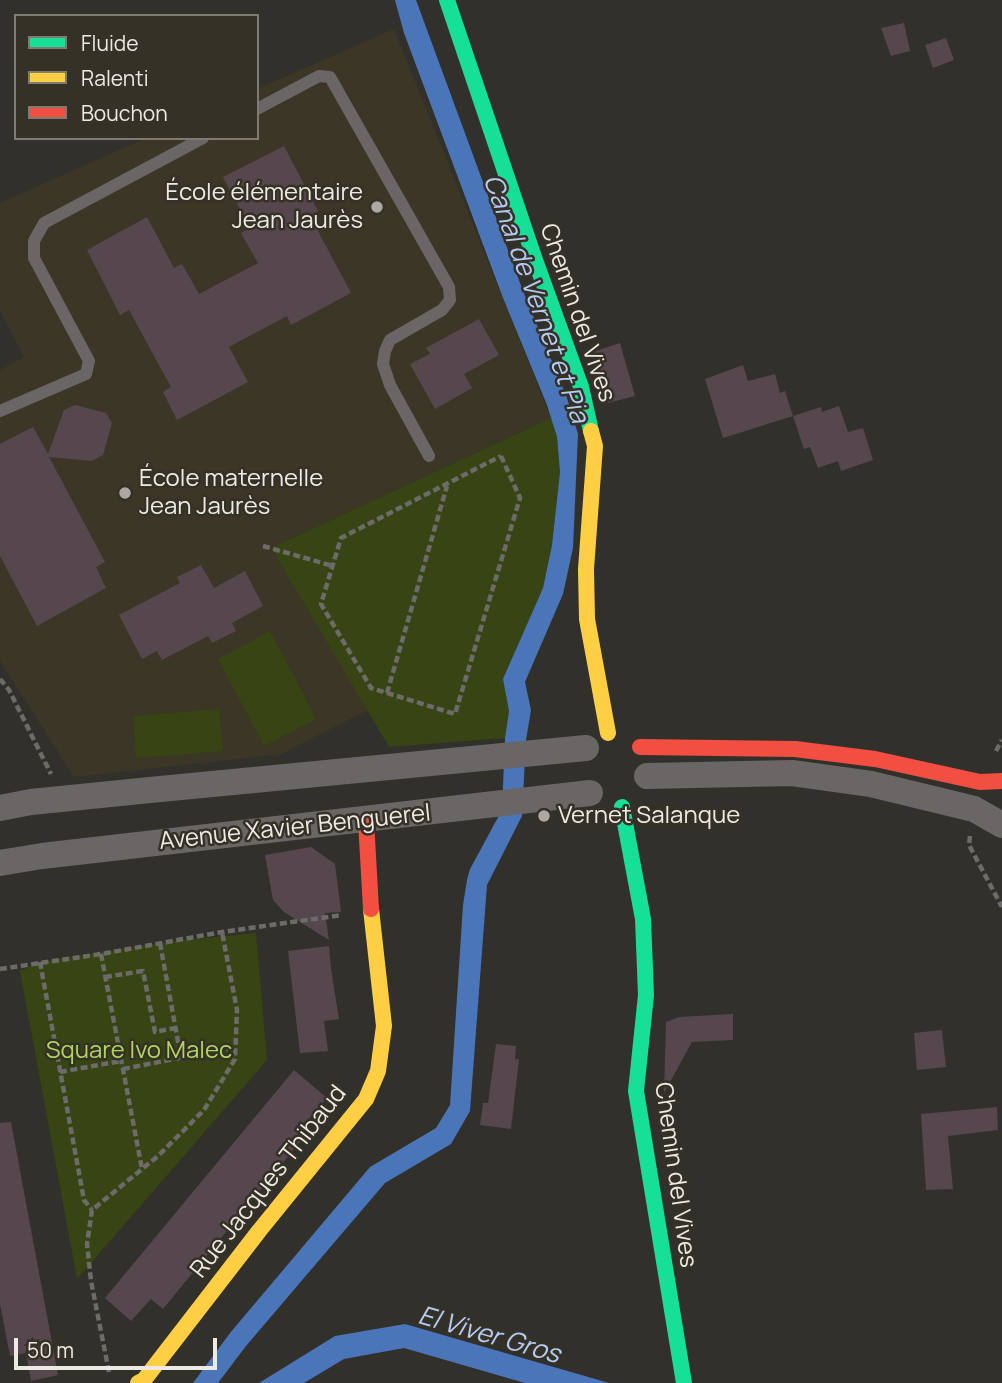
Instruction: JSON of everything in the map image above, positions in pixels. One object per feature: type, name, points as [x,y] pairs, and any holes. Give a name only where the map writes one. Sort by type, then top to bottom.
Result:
[{"type":"street","name":"Chemin del Vives","points":[[447,0],[581,387],[595,446],[586,569],[587,619],[608,733]]},
{"type":"street","points":[[640,747],[647,776],[639,797],[622,807],[602,803],[590,793],[582,766],[586,748],[594,738],[608,733],[626,737],[640,747],[795,749],[875,759],[980,782],[1002,781]]},
{"type":"street","points":[[0,808],[63,799],[461,758],[586,748]]},
{"type":"street","points":[[647,776],[792,774],[871,784],[974,809],[1002,825]]},
{"type":"street","name":"Avenue Xavier Benguerel","points":[[0,863],[590,793]]},
{"type":"street","name":"Chemin del Vives","points":[[622,807],[643,919],[646,995],[636,1091],[684,1383]]},
{"type":"street","name":"Rue Jacques Thibaud","points":[[138,1383],[144,1380],[259,1231],[366,1099],[378,1071],[384,1026],[371,911],[366,821]]},
{"type":"lane","points":[[259,108],[319,76],[330,77],[449,287],[450,300],[442,310],[390,340],[383,364],[390,385],[429,456]]},
{"type":"lane","points":[[0,411],[86,373],[89,361],[34,258],[34,241],[44,223],[199,140]]},
{"type":"path","points":[[501,456],[520,498],[455,714],[371,688],[321,604],[341,538],[447,484],[501,456]]},
{"type":"path","points":[[387,693],[447,484]]},
{"type":"path","points":[[263,546],[333,566]]},
{"type":"path","points":[[0,679],[9,690],[63,799]]},
{"type":"path","points":[[0,969],[222,932],[371,911]]},
{"type":"path","points":[[111,1383],[91,1281],[87,1244],[92,1210],[142,1169],[204,1110],[235,1059],[237,1010],[222,932]]},
{"type":"path","points":[[160,943],[181,1058]]},
{"type":"path","points":[[101,954],[142,1169]]},
{"type":"path","points":[[40,962],[84,1200],[92,1210]]},
{"type":"path","points":[[105,977],[143,971],[155,1032],[175,1028]]},
{"type":"path","points":[[123,1069],[236,1047]]},
{"type":"path","points":[[60,1072],[121,1061]]},
{"type":"shaded area","points":[[394,29],[551,418],[271,548],[368,710],[281,754],[74,777],[0,661],[0,370],[24,357],[0,311],[0,203],[142,140],[259,140],[259,88]]},
{"type":"green space","points":[[551,418],[557,437],[560,472],[552,545],[543,588],[504,679],[509,711],[505,738],[389,747],[271,548]]},
{"type":"green space","points":[[270,631],[316,719],[264,746],[218,659]]},
{"type":"green space","points":[[219,709],[223,751],[136,758],[133,716]]},
{"type":"green space","name":"Square Ivo Malec","points":[[256,933],[267,1060],[77,1279],[20,971],[40,962],[160,943]]},
{"type":"water","points":[[395,0],[416,0],[523,291],[567,398],[578,434],[573,548],[563,594],[525,682],[531,710],[526,740],[522,816],[487,885],[470,1111],[451,1144],[385,1183],[246,1346],[218,1383],[193,1383],[230,1333],[370,1167],[436,1128],[450,1105],[463,905],[467,880],[470,869],[502,810],[509,711],[503,679],[543,588],[552,545],[560,472],[557,437],[404,33]]},
{"type":"water","points":[[405,1324],[609,1383],[525,1383],[404,1348],[344,1359],[304,1383],[259,1383],[335,1336]]},
{"type":"building","points":[[904,23],[910,51],[891,56],[881,28]]},
{"type":"building","points":[[946,38],[954,60],[933,68],[925,45]]},
{"type":"building","points":[[284,146],[318,211],[310,216],[351,293],[291,325],[287,316],[229,347],[248,382],[177,420],[163,392],[171,387],[129,310],[120,315],[87,250],[147,217],[174,268],[182,264],[199,294],[258,263],[241,233],[250,228],[223,177]]},
{"type":"building","points":[[479,319],[499,355],[464,374],[472,388],[435,409],[410,364],[430,354],[426,348]]},
{"type":"building","points":[[620,343],[635,396],[608,403],[593,352]]},
{"type":"building","points":[[743,365],[748,381],[775,374],[780,393],[785,391],[793,416],[723,438],[705,379]]},
{"type":"building","points":[[75,405],[106,413],[112,423],[103,455],[92,461],[49,457],[105,562],[96,567],[106,588],[37,626],[0,556],[0,444],[33,427],[48,454],[64,410]]},
{"type":"building","points":[[839,406],[848,432],[863,428],[873,460],[841,471],[838,461],[818,468],[810,447],[804,449],[793,416],[821,407],[822,412]]},
{"type":"building","points":[[201,565],[214,588],[245,571],[263,606],[232,623],[236,631],[212,643],[208,636],[162,660],[157,651],[142,659],[119,615],[180,583],[177,577]]},
{"type":"building","points":[[311,847],[335,864],[341,912],[325,913],[329,940],[284,912],[273,900],[265,855]]},
{"type":"building","points":[[329,946],[339,1019],[324,1021],[328,1051],[300,1053],[288,951]]},
{"type":"building","points":[[733,1014],[733,1040],[692,1042],[664,1093],[666,1022],[679,1017]]},
{"type":"building","points":[[942,1030],[946,1067],[917,1070],[914,1033]]},
{"type":"building","points":[[496,1044],[516,1046],[515,1059],[519,1059],[511,1129],[480,1125],[483,1103],[488,1103]]},
{"type":"building","points":[[294,1070],[327,1098],[302,1127],[308,1132],[163,1309],[151,1299],[131,1321],[105,1298]]},
{"type":"building","points":[[997,1107],[998,1130],[948,1136],[953,1189],[926,1190],[921,1114]]},
{"type":"building","points":[[11,1122],[58,1375],[31,1381],[26,1353],[10,1356],[0,1304],[0,1123]]},
{"type":"traffic: fast","points":[[447,0],[581,387],[591,431]]},
{"type":"traffic: fast","points":[[622,807],[643,919],[646,995],[636,1091],[684,1383]]},
{"type":"traffic: slow","points":[[591,431],[595,446],[586,569],[587,619],[608,733]]},
{"type":"traffic: slow","points":[[138,1383],[144,1380],[259,1231],[366,1099],[378,1071],[384,1026],[371,909]]},
{"type":"traffic: jam","points":[[640,747],[795,749],[875,759],[980,782],[1002,781]]},
{"type":"traffic: jam","points":[[366,821],[371,909]]},
{"type":"place","name":"École élémentaire Jean Jaurès","points":[[377,207]]},
{"type":"place","name":"École maternelle Jean Jaurès","points":[[125,493]]},
{"type":"place","name":"Vernet Salanque","points":[[544,816]]},
{"type":"water label","name":"Canal de Vernet et Pia","points":[[535,299]]},
{"type":"water label","name":"El Viver Gros","points":[[489,1336]]}]
